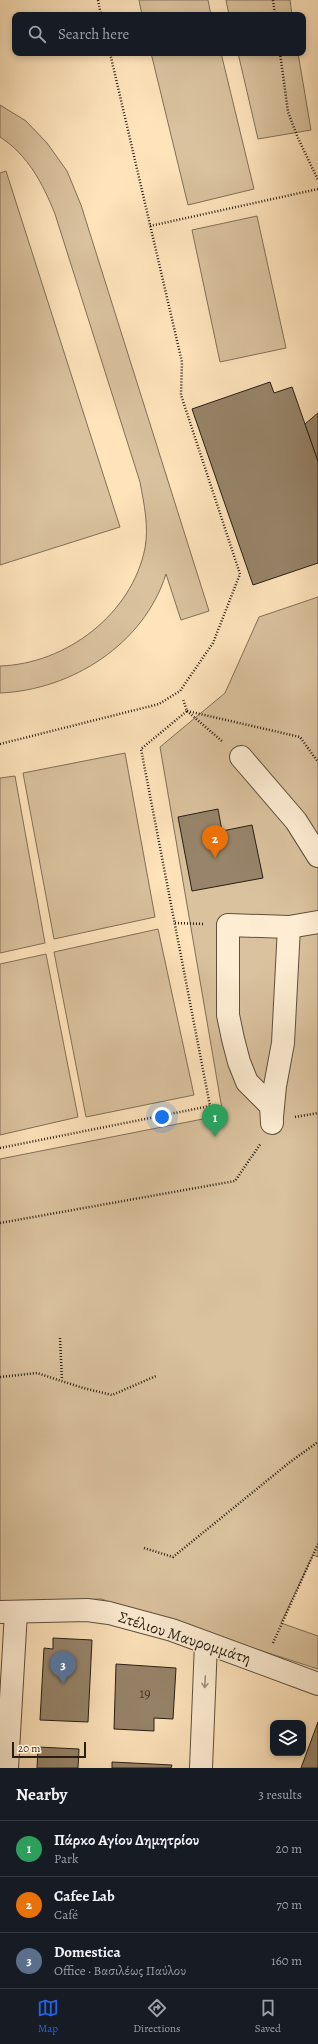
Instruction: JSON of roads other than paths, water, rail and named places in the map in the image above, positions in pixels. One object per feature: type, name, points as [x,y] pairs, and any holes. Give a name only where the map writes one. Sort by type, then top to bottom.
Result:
[{"type":"street","points":[[241,757],[296,821],[318,856]]},
{"type":"street","points":[[289,927],[283,1043],[274,1086],[272,1122],[271,1106],[247,1082],[238,1062],[228,1015],[228,925],[289,927],[318,922]]},
{"type":"street","name":"Στέλιου Μαυρομμάτη","points":[[8,1612],[87,1610],[109,1613],[172,1630],[318,1684]]},
{"type":"street","points":[[7,1768],[8,1612]]},
{"type":"street","points":[[201,1768],[206,1643]]},
{"type":"place","name":"Cafee Lab","points":[[215,858]]},
{"type":"place","name":"Πάρκο Αγίου Δημητρίου","points":[[215,1137]]},
{"type":"place","name":"Domestica","points":[[63,1684]]}]
